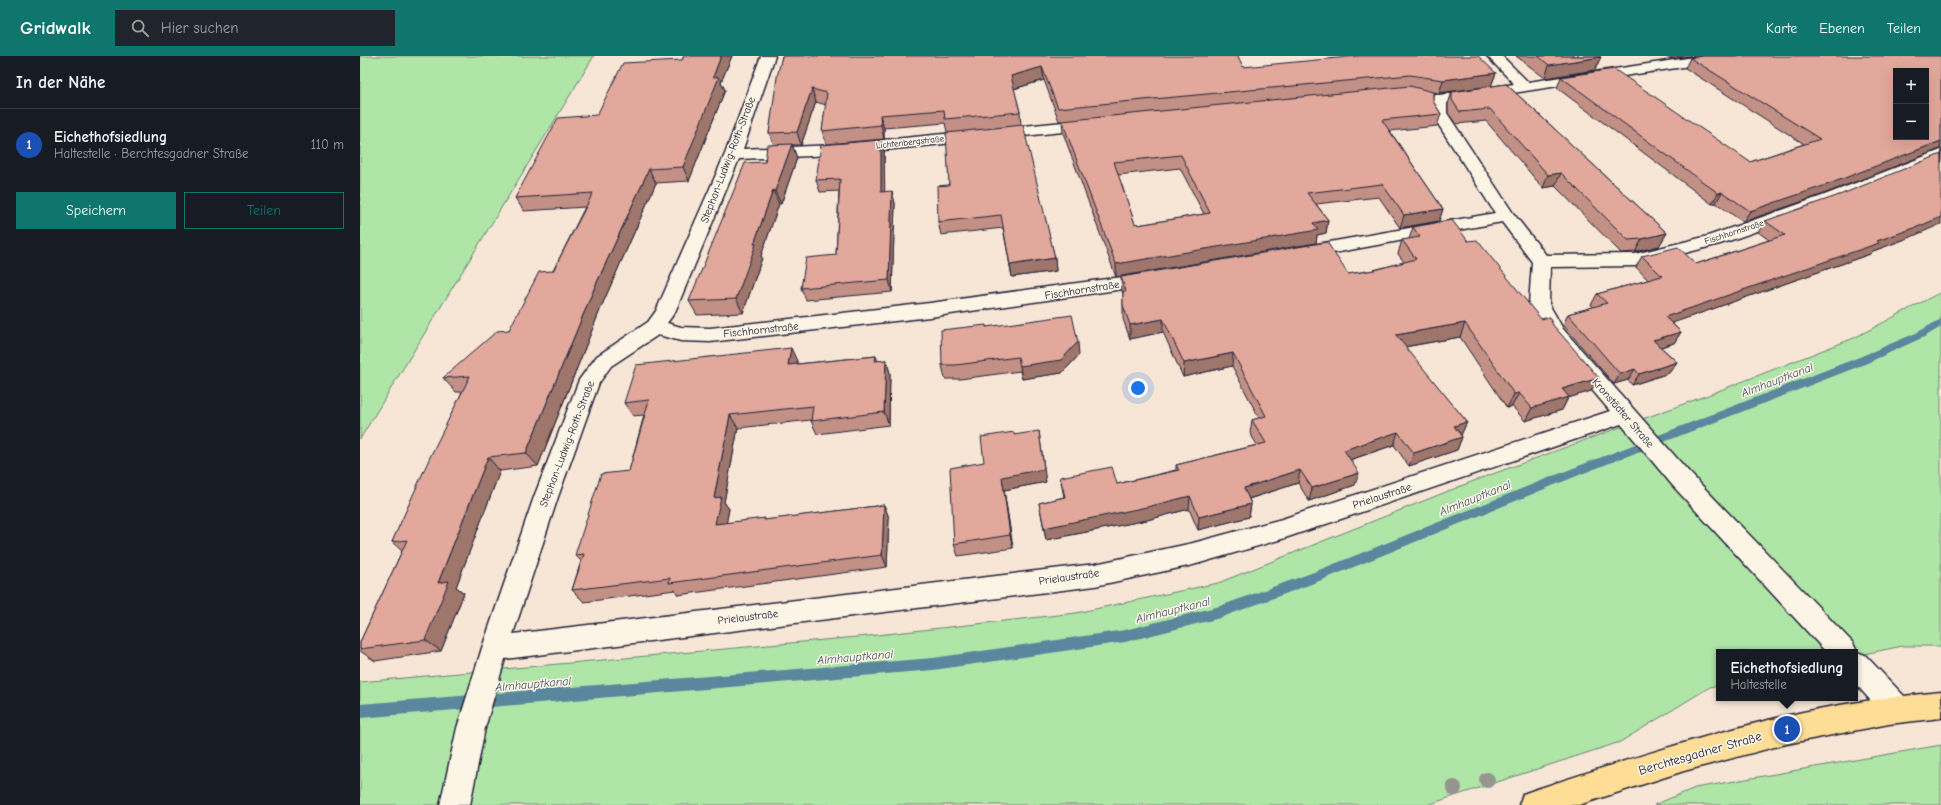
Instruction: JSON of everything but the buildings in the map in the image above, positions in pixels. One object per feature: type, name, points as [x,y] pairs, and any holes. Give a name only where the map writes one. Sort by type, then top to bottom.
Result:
[{"type":"main road","name":"Berchtesgadner Straße","points":[[1534,805],[1655,765],[1787,729],[1896,708],[1941,705]]},
{"type":"street","name":"Stephan-Ludwig-Roth-Straße","points":[[455,805],[471,728],[493,655],[546,497],[589,380],[604,361],[639,340],[655,327],[672,296],[733,154],[768,56]]},
{"type":"street","points":[[1494,56],[1526,88]]},
{"type":"street","points":[[1392,95],[1408,94],[1438,100],[1526,88],[1729,56]]},
{"type":"street","points":[[1438,100],[1439,114],[1506,216],[1542,261]]},
{"type":"street","name":"Lichtenbergstraße","points":[[733,154],[834,150],[1105,123]]},
{"type":"street","name":"Fischhornstraße","points":[[1542,261],[1635,260],[1721,237],[1828,200],[1941,156]]},
{"type":"street","points":[[1282,256],[1506,216]]},
{"type":"street","name":"Kronstädter Straße","points":[[1542,261],[1539,304],[1555,334],[1681,479],[1841,649]]},
{"type":"street","name":"Fischhornstraße","points":[[655,327],[681,334],[710,335],[889,316],[1029,298],[1165,277]]},
{"type":"street","name":"Prielaustraße","points":[[493,655],[1095,575],[1193,554],[1282,529],[1624,415]]},
{"type":"street","points":[[1858,667],[1896,708]]},
{"type":"green space","points":[[360,56],[594,56],[360,439]]},
{"type":"green space","points":[[1941,292],[1941,646],[1902,646],[1858,655],[1858,649],[1716,649],[1716,686],[1710,687],[1620,742],[1427,805],[360,805],[360,682],[868,636],[1076,613],[1218,583],[1471,482],[1708,395],[1854,338]]},
{"type":"green space","points":[[1941,745],[1941,805],[1654,805],[1695,788]]},
{"type":"waterway","name":"Almhauptkanal","points":[[360,711],[933,664],[1125,636],[1220,612],[1318,576],[1580,470],[1861,361],[1920,335],[1941,322]]},
{"type":"place","name":"Eichethofsiedlung","points":[[1787,729]]}]
